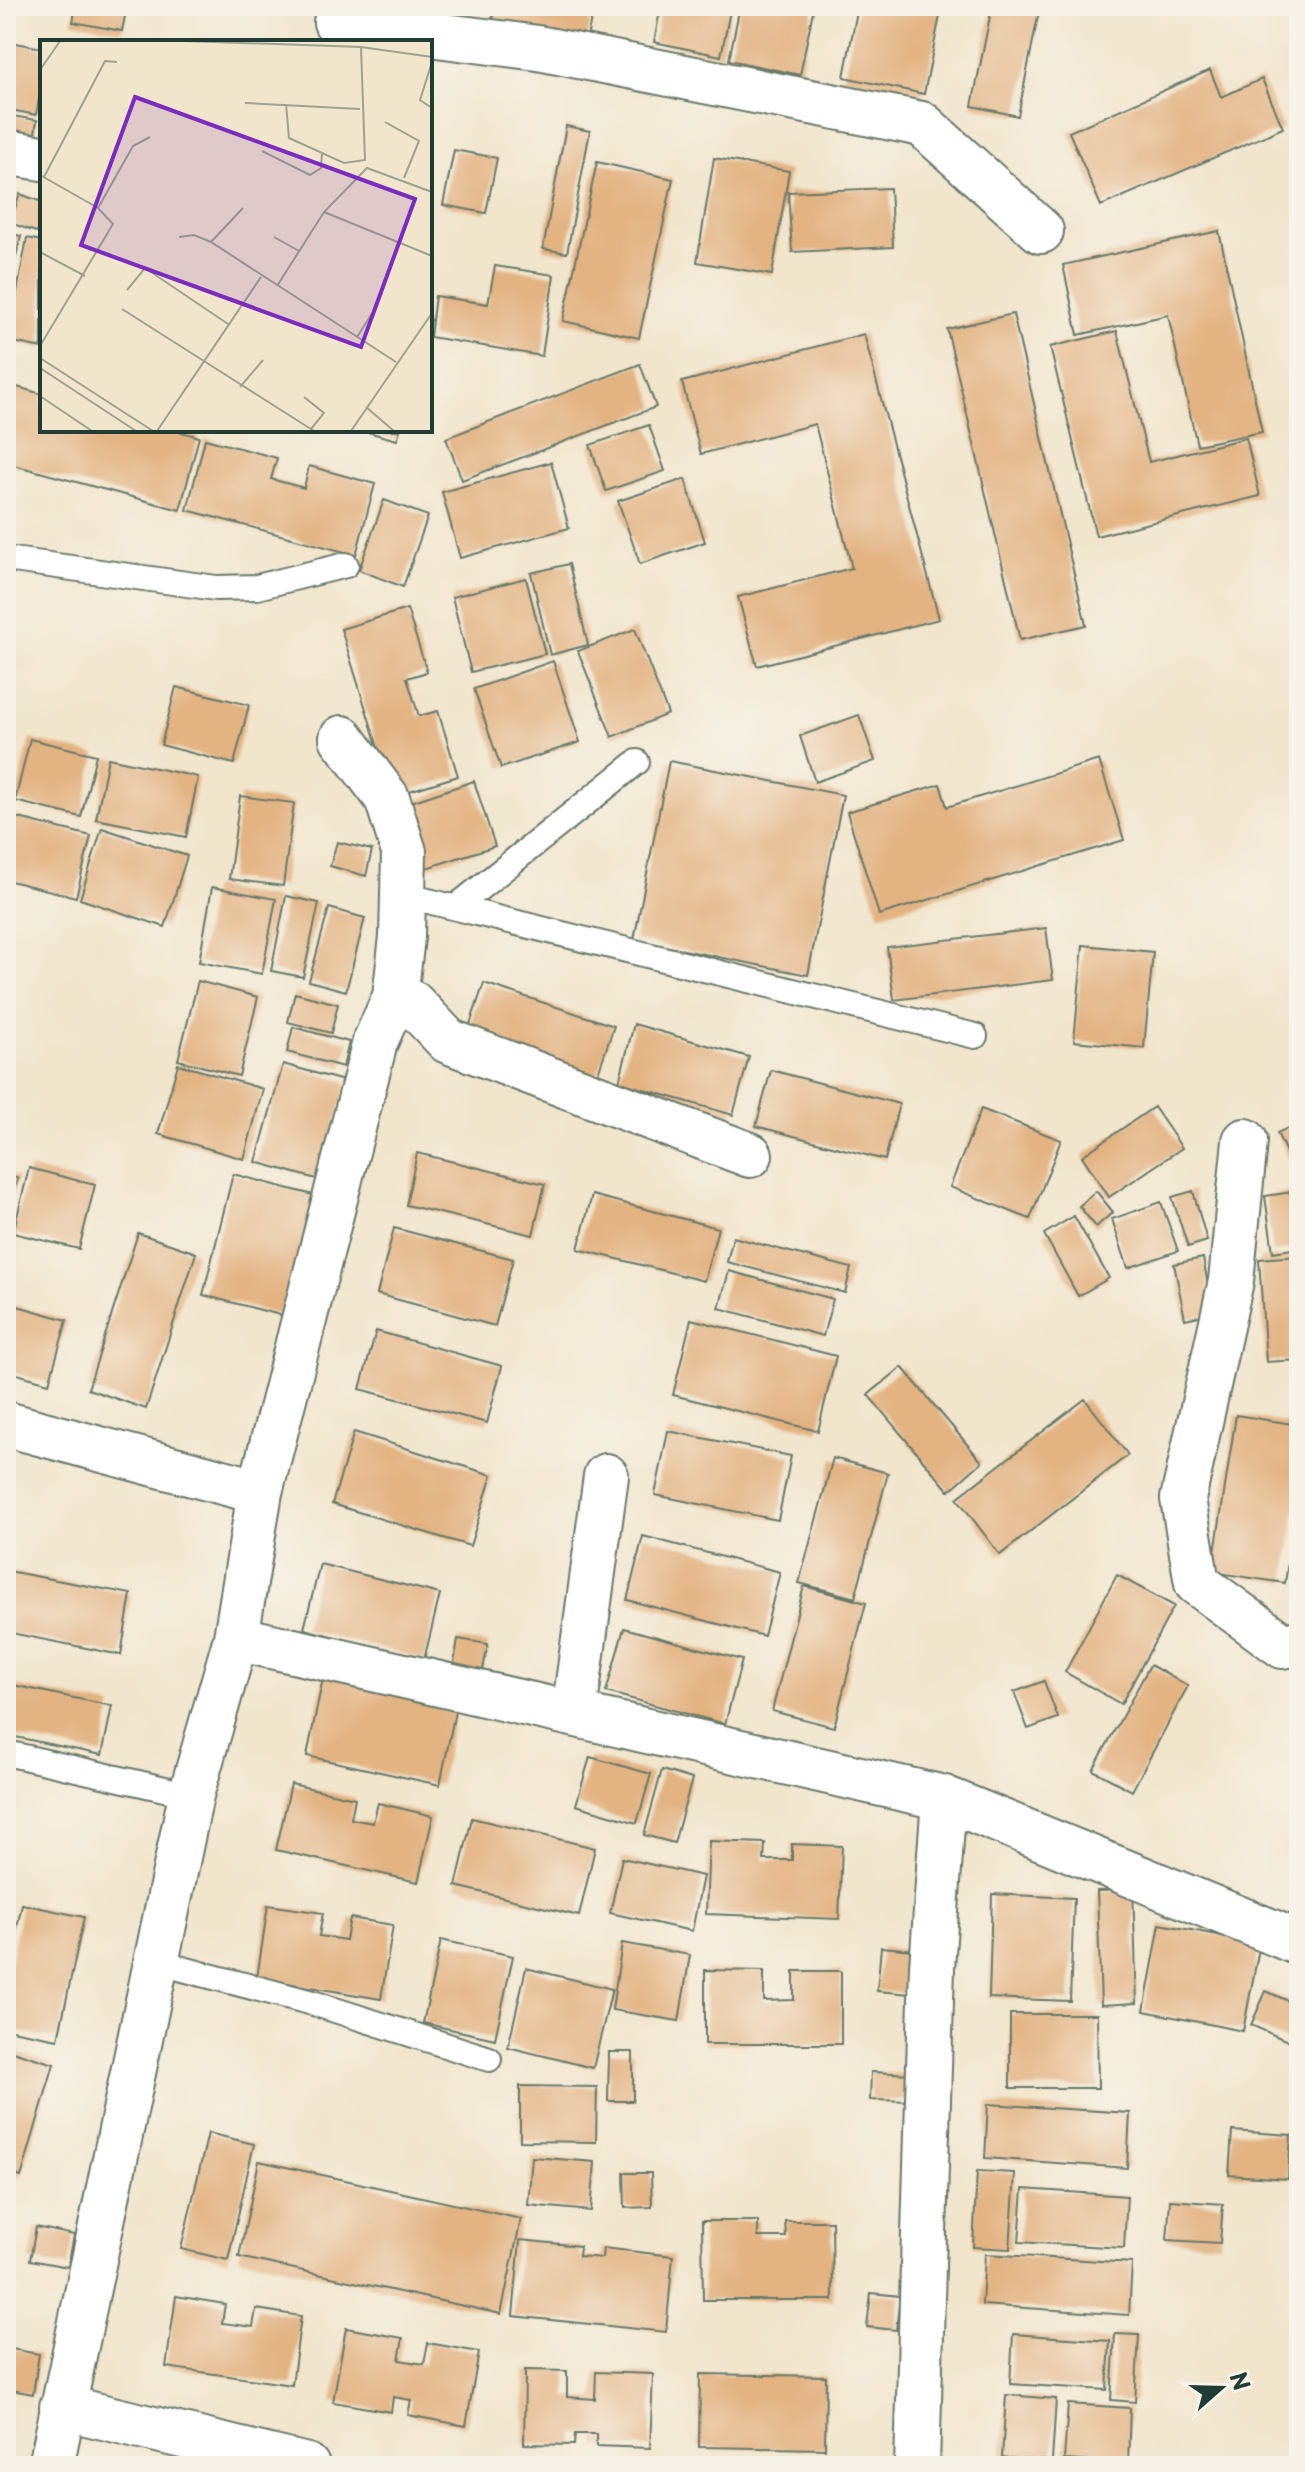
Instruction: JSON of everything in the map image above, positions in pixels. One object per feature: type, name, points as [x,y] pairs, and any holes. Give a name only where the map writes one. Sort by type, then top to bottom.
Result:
[{"type":"street","points":[[334,23],[538,48],[922,124],[1041,231]]},
{"type":"street","points":[[6,152],[40,158]]},
{"type":"street","points":[[51,2466],[191,1795],[236,1638],[260,1492],[375,1042],[395,997],[404,895],[404,852],[387,798],[342,738]]},
{"type":"street","points":[[395,997],[412,1003],[448,1041],[750,1155]]},
{"type":"street","points":[[1245,1141],[1231,1281],[1183,1499],[1197,1583],[1283,1646],[1299,1643]]},
{"type":"street","points":[[6,1424],[260,1492]]},
{"type":"street","points":[[574,1713],[606,1476]]},
{"type":"street","points":[[236,1638],[944,1798],[1299,1943]]},
{"type":"street","points":[[917,2466],[932,1967],[944,1798]]},
{"type":"street","points":[[62,2407],[307,2466]]},
{"type":"lane","points":[[6,559],[216,588],[257,587],[346,565]]},
{"type":"lane","points":[[456,907],[637,762]]},
{"type":"lane","points":[[404,895],[975,1036]]},
{"type":"lane","points":[[6,1753],[191,1795]]},
{"type":"lane","points":[[156,1962],[313,2003],[489,2059]]},
{"type":"building","points":[[76,6],[127,6],[122,31],[73,22]]},
{"type":"building","points":[[397,6],[464,6],[459,28],[395,15]]},
{"type":"building","points":[[495,6],[594,6],[586,42],[492,22]]},
{"type":"building","points":[[661,6],[731,6],[721,56],[654,42]]},
{"type":"building","points":[[740,6],[814,6],[800,75],[729,60]]},
{"type":"building","points":[[858,6],[942,6],[924,94],[844,77]]},
{"type":"building","points":[[992,6],[1040,6],[1018,116],[972,106]]},
{"type":"building","points":[[6,41],[40,48],[40,94],[36,115],[6,109]]},
{"type":"building","points":[[1210,70],[1221,97],[1262,79],[1283,128],[1101,206],[1069,132]]},
{"type":"building","points":[[6,115],[37,120],[33,147],[6,142]]},
{"type":"building","points":[[566,126],[590,131],[567,253],[543,249]]},
{"type":"building","points":[[454,150],[497,158],[486,213],[443,205]]},
{"type":"building","points":[[714,158],[789,171],[772,275],[697,262]]},
{"type":"building","points":[[597,162],[673,179],[639,338],[563,321]]},
{"type":"building","points":[[890,188],[893,247],[792,252],[788,192]]},
{"type":"building","points":[[20,194],[40,201],[40,233],[10,223]]},
{"type":"building","points":[[1219,231],[1262,432],[1197,445],[1168,315],[1078,335],[1063,265]]},
{"type":"building","points":[[6,233],[21,236],[7,293],[6,293]]},
{"type":"building","points":[[27,238],[40,241],[40,348],[8,341]]},
{"type":"building","points":[[495,266],[554,275],[542,356],[432,337],[435,296],[488,304]]},
{"type":"building","points":[[1013,314],[1086,625],[1020,640],[947,329]]},
{"type":"building","points":[[1117,331],[1149,462],[1246,438],[1260,496],[1096,536],[1050,347]]},
{"type":"building","points":[[864,334],[939,619],[757,666],[738,597],[852,568],[815,424],[701,454],[682,382]]},
{"type":"building","points":[[640,364],[656,407],[462,480],[446,438]]},
{"type":"building","points":[[6,384],[40,393],[40,432],[182,432],[199,437],[180,510],[6,463]]},
{"type":"building","points":[[649,425],[665,471],[606,491],[590,445]]},
{"type":"building","points":[[367,432],[399,432],[397,440]]},
{"type":"building","points":[[205,439],[277,458],[271,479],[304,488],[309,466],[375,484],[356,555],[187,510]]},
{"type":"building","points":[[551,462],[569,528],[460,558],[442,492]]},
{"type":"building","points":[[685,479],[705,542],[640,564],[618,501]]},
{"type":"building","points":[[384,500],[428,516],[403,587],[359,570]]},
{"type":"building","points":[[569,564],[588,645],[550,655],[531,573]]},
{"type":"building","points":[[526,578],[545,654],[471,672],[452,597]]},
{"type":"building","points":[[407,609],[427,672],[407,678],[419,716],[438,711],[458,776],[393,796],[341,629]]},
{"type":"building","points":[[635,629],[668,714],[612,737],[578,651]]},
{"type":"building","points":[[553,661],[580,742],[501,768],[474,689]]},
{"type":"building","points":[[176,687],[249,705],[234,764],[161,745]]},
{"type":"building","points":[[859,715],[875,761],[815,782],[800,736]]},
{"type":"building","points":[[30,739],[96,755],[81,817],[15,801]]},
{"type":"building","points":[[108,758],[198,777],[186,837],[96,819]]},
{"type":"building","points":[[1099,760],[1124,840],[879,915],[847,812],[940,784],[947,807]]},
{"type":"building","points":[[669,761],[843,795],[808,975],[634,940]]},
{"type":"building","points":[[474,781],[495,846],[423,869],[402,805]]},
{"type":"building","points":[[240,796],[294,803],[283,886],[229,879]]},
{"type":"building","points":[[11,816],[91,836],[76,897],[6,880],[6,838]]},
{"type":"building","points":[[102,828],[187,856],[165,927],[80,899]]},
{"type":"building","points":[[337,842],[372,850],[366,876],[330,866]]},
{"type":"building","points":[[212,887],[276,899],[262,974],[199,962]]},
{"type":"building","points":[[286,896],[319,903],[303,977],[271,971]]},
{"type":"building","points":[[329,908],[365,918],[346,991],[309,981]]},
{"type":"building","points":[[1046,928],[1053,980],[894,1000],[887,947]]},
{"type":"building","points":[[1083,945],[1153,952],[1144,1048],[1074,1041]]},
{"type":"building","points":[[198,981],[258,997],[239,1076],[178,1060]]},
{"type":"building","points":[[484,983],[614,1026],[595,1082],[465,1039]]},
{"type":"building","points":[[295,993],[338,1004],[331,1033],[288,1022]]},
{"type":"building","points":[[634,1024],[749,1057],[733,1115],[619,1082]]},
{"type":"building","points":[[293,1027],[349,1042],[343,1067],[287,1052]]},
{"type":"building","points":[[178,1064],[263,1089],[244,1159],[158,1134]]},
{"type":"building","points":[[283,1064],[347,1082],[320,1180],[256,1162]]},
{"type":"building","points":[[771,1070],[899,1104],[885,1160],[756,1126]]},
{"type":"building","points":[[1154,1107],[1182,1148],[1109,1197],[1082,1156]]},
{"type":"building","points":[[981,1109],[1061,1140],[1030,1219],[950,1187]]},
{"type":"building","points":[[1299,1123],[1299,1180],[1277,1133]]},
{"type":"building","points":[[417,1153],[545,1184],[533,1235],[406,1205]]},
{"type":"building","points":[[29,1168],[95,1185],[79,1249],[13,1233]]},
{"type":"building","points":[[6,1173],[18,1178],[6,1210]]},
{"type":"building","points":[[233,1174],[317,1196],[288,1317],[203,1295]]},
{"type":"building","points":[[1096,1191],[1113,1212],[1096,1227],[1079,1206]]},
{"type":"building","points":[[1193,1191],[1207,1241],[1188,1247],[1172,1197]]},
{"type":"building","points":[[1299,1191],[1299,1248],[1273,1252],[1265,1196]]},
{"type":"building","points":[[592,1195],[718,1228],[704,1281],[578,1249]]},
{"type":"building","points":[[1161,1202],[1178,1251],[1128,1268],[1112,1219]]},
{"type":"building","points":[[1074,1216],[1109,1278],[1078,1296],[1044,1234]]},
{"type":"building","points":[[394,1228],[513,1259],[495,1326],[377,1294]]},
{"type":"building","points":[[138,1233],[196,1253],[146,1409],[88,1389]]},
{"type":"building","points":[[733,1237],[851,1268],[845,1293],[727,1262]]},
{"type":"building","points":[[1299,1256],[1299,1360],[1266,1362],[1259,1259]]},
{"type":"building","points":[[1203,1258],[1213,1313],[1185,1319],[1174,1264]]},
{"type":"building","points":[[729,1271],[833,1299],[823,1336],[719,1308]]},
{"type":"building","points":[[7,1303],[67,1320],[49,1383],[6,1371]]},
{"type":"building","points":[[691,1319],[836,1356],[818,1431],[673,1395]]},
{"type":"building","points":[[376,1331],[502,1366],[487,1423],[360,1389]]},
{"type":"building","points":[[902,1367],[982,1462],[949,1491],[868,1395]]},
{"type":"building","points":[[1085,1399],[1128,1455],[1000,1555],[957,1498]]},
{"type":"building","points":[[1236,1415],[1299,1425],[1299,1490],[1285,1583],[1212,1572]]},
{"type":"building","points":[[668,1431],[791,1456],[778,1520],[655,1495]]},
{"type":"building","points":[[354,1432],[492,1475],[470,1546],[332,1504]]},
{"type":"building","points":[[833,1458],[888,1473],[855,1598],[799,1583]]},
{"type":"building","points":[[643,1536],[780,1572],[764,1636],[627,1600]]},
{"type":"building","points":[[320,1564],[440,1594],[424,1660],[304,1629]]},
{"type":"building","points":[[8,1571],[131,1594],[121,1655],[6,1632]]},
{"type":"building","points":[[1117,1575],[1174,1606],[1121,1704],[1065,1672]]},
{"type":"building","points":[[804,1586],[866,1603],[834,1727],[772,1711]]},
{"type":"building","points":[[624,1628],[742,1660],[725,1724],[606,1692]]},
{"type":"building","points":[[458,1639],[488,1644],[481,1680],[452,1675]]},
{"type":"building","points":[[326,1663],[459,1692],[440,1785],[307,1756]]},
{"type":"building","points":[[1150,1665],[1188,1686],[1132,1791],[1093,1770]]},
{"type":"building","points":[[1044,1681],[1058,1718],[1028,1729],[1014,1692]]},
{"type":"building","points":[[8,1684],[112,1706],[102,1755],[6,1735]]},
{"type":"building","points":[[590,1757],[651,1774],[637,1823],[576,1805]]},
{"type":"building","points":[[662,1770],[692,1779],[674,1843],[644,1835]]},
{"type":"building","points":[[291,1784],[355,1798],[351,1819],[373,1823],[378,1803],[433,1816],[418,1882],[276,1850]]},
{"type":"building","points":[[472,1818],[595,1848],[579,1916],[456,1886]]},
{"type":"building","points":[[709,1841],[765,1843],[764,1860],[792,1860],[792,1844],[842,1846],[839,1919],[706,1914]]},
{"type":"building","points":[[622,1858],[703,1876],[692,1931],[610,1913]]},
{"type":"building","points":[[1133,1890],[1137,2003],[1101,2005],[1097,1891]]},
{"type":"building","points":[[992,1894],[1074,1898],[1070,2001],[989,1998]]},
{"type":"building","points":[[22,1904],[84,1917],[58,2039],[6,2029],[6,1981]]},
{"type":"building","points":[[268,1905],[323,1913],[319,1936],[346,1940],[350,1918],[393,1925],[381,1999],[257,1978]]},
{"type":"building","points":[[1160,1924],[1260,1943],[1243,2031],[1144,2011]]},
{"type":"building","points":[[441,1940],[513,1956],[495,2039],[423,2023]]},
{"type":"building","points":[[622,1943],[690,1955],[679,2021],[612,2010]]},
{"type":"building","points":[[881,1947],[926,1951],[922,1995],[877,1991]]},
{"type":"building","points":[[526,1968],[612,1989],[593,2068],[508,2047]]},
{"type":"building","points":[[705,1970],[764,1971],[764,2001],[794,2000],[794,1971],[841,1971],[841,2044],[705,2044]]},
{"type":"building","points":[[1266,1991],[1299,2006],[1299,2046],[1251,2025]]},
{"type":"building","points":[[1010,2014],[1097,2014],[1098,2088],[1010,2088]]},
{"type":"building","points":[[6,2049],[54,2064],[21,2177],[6,2172]]},
{"type":"building","points":[[609,2052],[633,2052],[633,2101],[608,2101]]},
{"type":"building","points":[[871,2072],[912,2074],[912,2101],[870,2100]]},
{"type":"building","points":[[520,2086],[597,2087],[596,2142],[520,2141]]},
{"type":"building","points":[[988,2104],[1130,2113],[1127,2168],[985,2158]]},
{"type":"building","points":[[1232,2131],[1291,2135],[1288,2179],[1229,2175]]},
{"type":"building","points":[[208,2133],[254,2144],[228,2260],[181,2249]]},
{"type":"building","points":[[532,2157],[595,2162],[591,2211],[528,2205]]},
{"type":"building","points":[[259,2161],[521,2219],[501,2314],[239,2257]]},
{"type":"building","points":[[977,2171],[1015,2173],[1010,2249],[973,2247]]},
{"type":"building","points":[[624,2173],[651,2173],[652,2207],[625,2208]]},
{"type":"building","points":[[1023,2189],[1127,2196],[1124,2248],[1019,2242]]},
{"type":"building","points":[[1170,2200],[1223,2204],[1220,2243],[1167,2240]]},
{"type":"building","points":[[702,2221],[758,2221],[758,2237],[786,2237],[785,2221],[832,2221],[833,2300],[703,2300]]},
{"type":"building","points":[[36,2227],[74,2235],[68,2267],[30,2260]]},
{"type":"building","points":[[520,2240],[580,2246],[579,2256],[602,2258],[603,2248],[673,2256],[666,2332],[513,2316]]},
{"type":"building","points":[[985,2254],[1132,2263],[1129,2315],[982,2305]]},
{"type":"building","points":[[871,2293],[900,2296],[896,2330],[867,2327]]},
{"type":"building","points":[[176,2296],[225,2304],[222,2323],[253,2327],[256,2309],[301,2316],[292,2385],[166,2367]]},
{"type":"building","points":[[346,2328],[403,2338],[399,2360],[424,2364],[428,2343],[479,2352],[466,2426],[408,2415],[411,2400],[393,2397],[391,2412],[333,2402]]},
{"type":"building","points":[[1013,2334],[1110,2341],[1107,2390],[1010,2384]]},
{"type":"building","points":[[1115,2334],[1139,2335],[1135,2402],[1111,2400]]},
{"type":"building","points":[[6,2348],[39,2354],[33,2394],[6,2389]]},
{"type":"building","points":[[525,2370],[567,2371],[567,2397],[595,2399],[596,2372],[653,2374],[650,2448],[596,2446],[596,2434],[575,2434],[574,2445],[524,2444]]},
{"type":"building","points":[[700,2374],[826,2376],[825,2449],[699,2447]]},
{"type":"building","points":[[1006,2395],[1056,2399],[1052,2461],[1002,2458]]},
{"type":"building","points":[[1068,2404],[1130,2408],[1128,2464],[1064,2460]]}]
